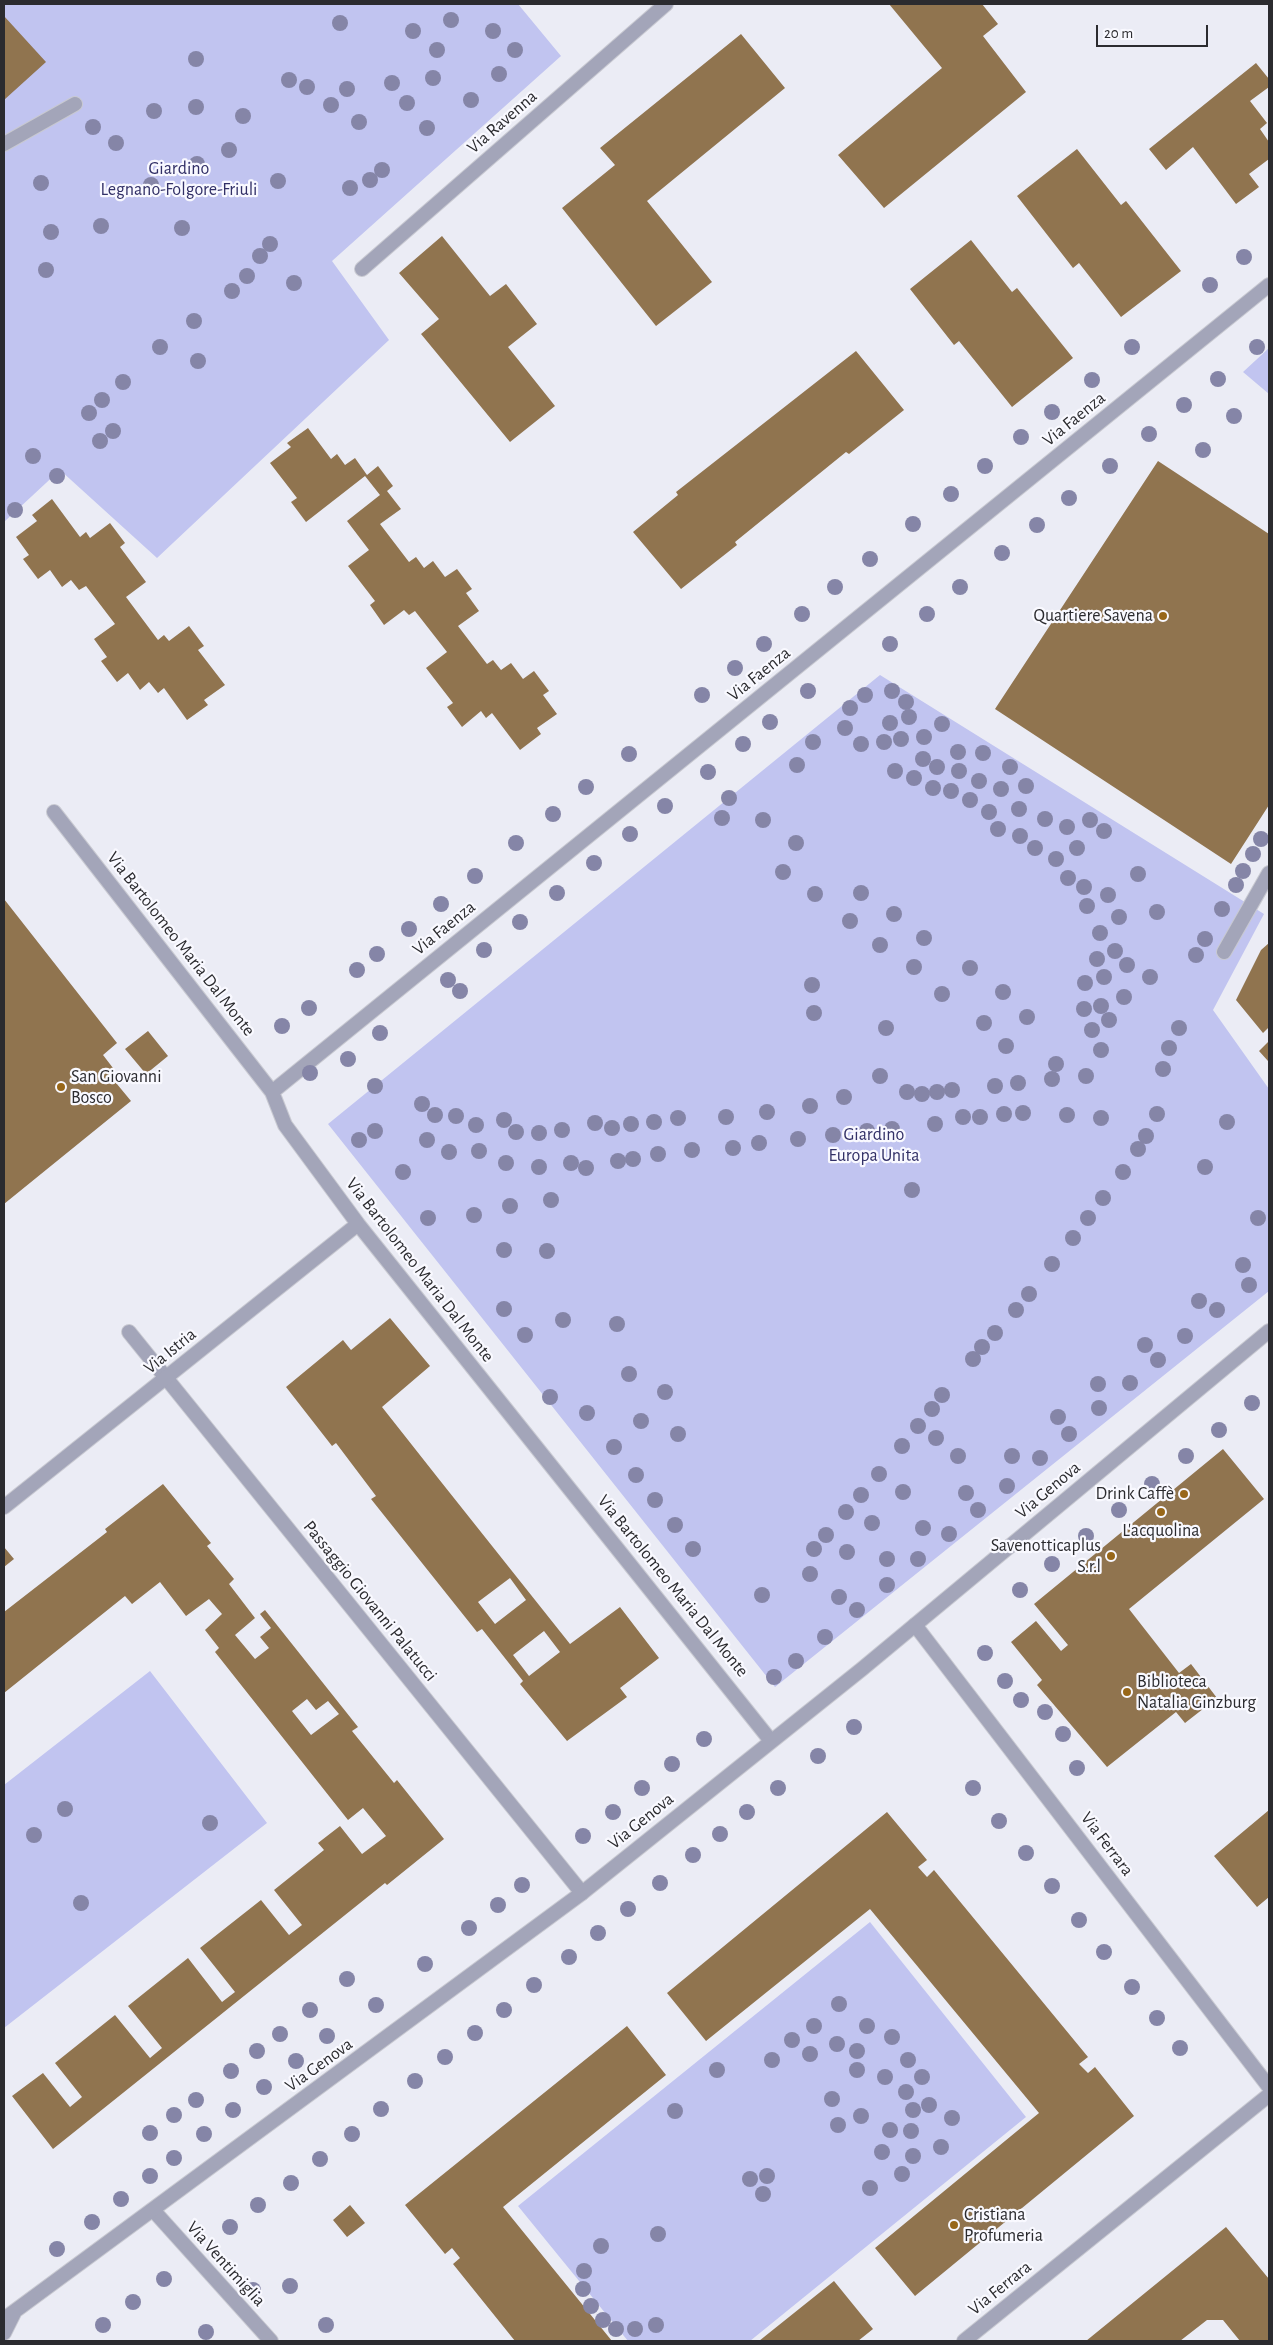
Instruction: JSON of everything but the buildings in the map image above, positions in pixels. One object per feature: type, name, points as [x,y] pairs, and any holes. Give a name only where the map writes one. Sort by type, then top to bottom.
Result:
[{"type":"street","name":"Via Ravenna","points":[[362,269],[666,4]]},
{"type":"street","points":[[4,144],[75,104]]},
{"type":"street","name":"Via Faenza","points":[[272,1092],[1269,285]]},
{"type":"street","name":"Via Bartolomeo Maria Dal Monte","points":[[54,812],[272,1092],[285,1125],[358,1224],[771,1741]]},
{"type":"street","points":[[1224,952],[1269,873]]},
{"type":"street","name":"Via Istria","points":[[4,1507],[358,1224]]},
{"type":"street","name":"Via Genova","points":[[4,2333],[9,2316],[582,1893],[915,1625],[1269,1331]]},
{"type":"street","name":"Passaggio Giovanni Palatucci","points":[[129,1332],[582,1893]]},
{"type":"street","name":"Via Ferrara","points":[[915,1625],[1269,2087]]},
{"type":"street","name":"Via Ferrara","points":[[964,2341],[1269,2095]]},
{"type":"street","name":"Via Ventimiglia","points":[[154,2210],[271,2341]]},
{"type":"green space","name":"Giardino Legnano-Folgore-Friuli","points":[[4,4],[518,4],[561,56],[332,261],[389,340],[157,558],[60,470],[4,522]]},
{"type":"green space","points":[[1269,348],[1269,394],[1243,372]]},
{"type":"green space","name":"Giardino Europa Unita","points":[[880,675],[1264,914],[1213,1010],[1269,1089],[1269,1291],[775,1687],[328,1124]]},
{"type":"green space","points":[[150,1671],[267,1823],[4,2028],[4,1785]]},
{"type":"green space","points":[[870,1922],[1026,2117],[750,2341],[628,2341],[518,2206]]},
{"type":"place","name":"Quartiere Savena","points":[[1163,616]]},
{"type":"place","name":"San Giovanni Bosco","points":[[61,1087]]},
{"type":"place","name":"Drink Caffè","points":[[1184,1494]]},
{"type":"place","name":"L'acquolina","points":[[1161,1512]]},
{"type":"place","name":"Savenotticaplus S.r.l","points":[[1111,1556]]},
{"type":"place","name":"Biblioteca Natalia Ginzburg","points":[[1127,1692]]},
{"type":"place","name":"Cristiana Profumeria","points":[[954,2225]]}]
